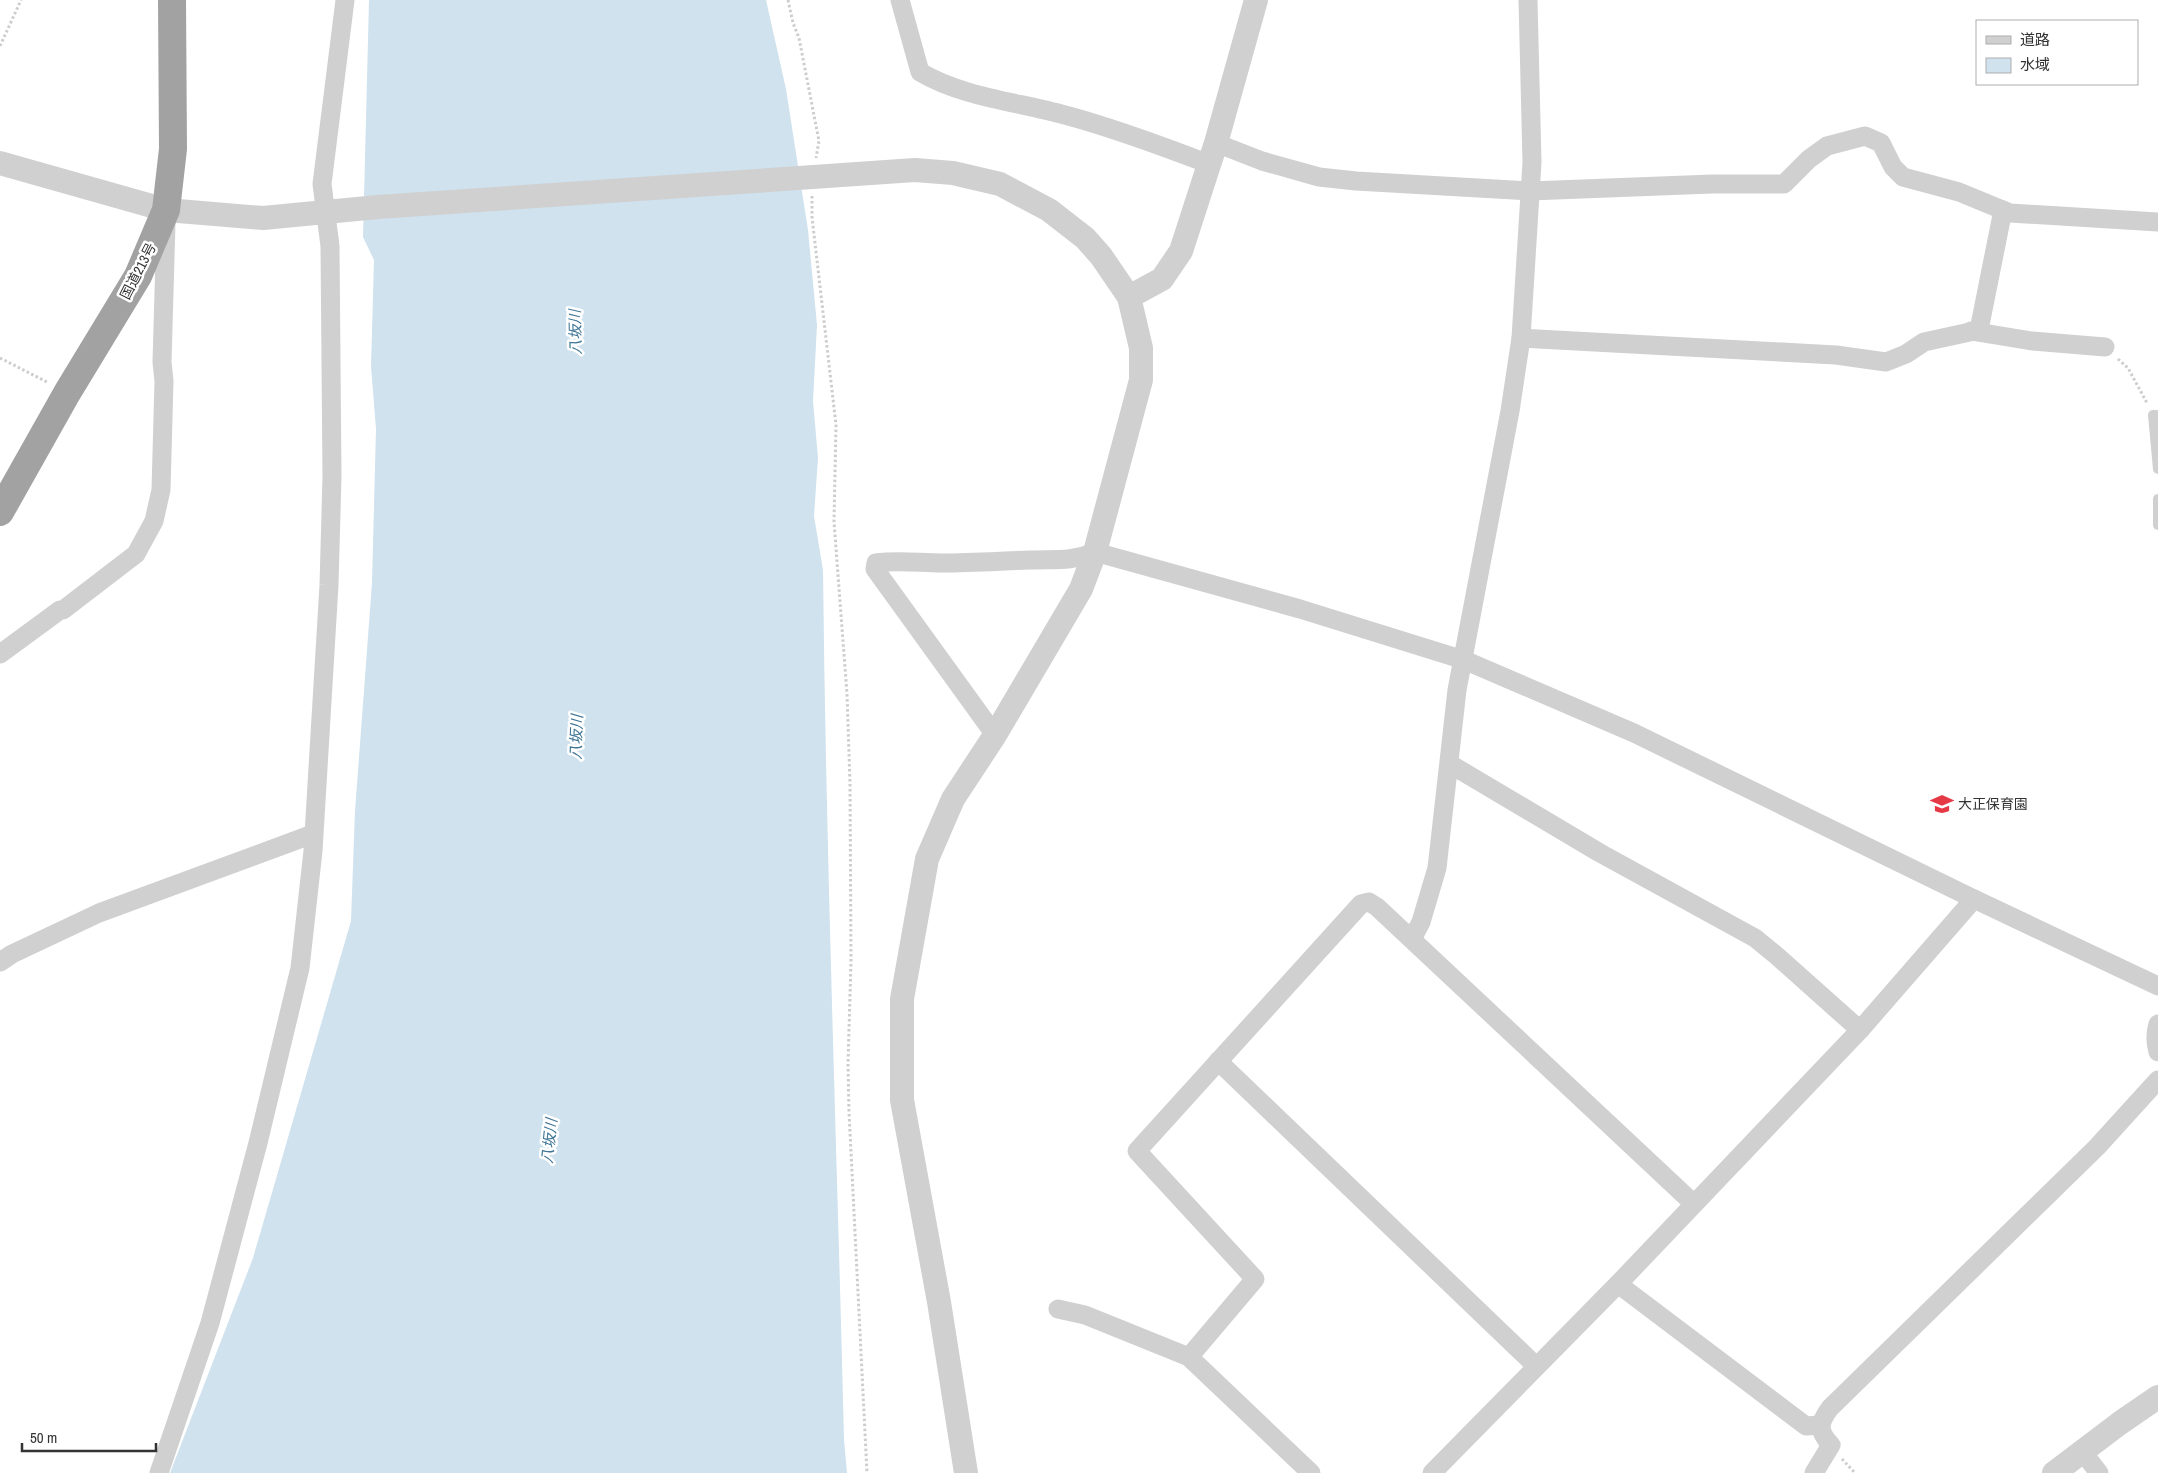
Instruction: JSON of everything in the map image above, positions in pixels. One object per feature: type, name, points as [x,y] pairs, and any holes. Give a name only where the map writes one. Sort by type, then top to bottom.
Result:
[{"type":"highway","name":"国道213号","points":[[0,512],[67,393],[138,276],[166,210],[173,149],[172,0]]},
{"type":"street","points":[[159,1473],[210,1323],[258,1142],[300,968],[313,834],[329,585],[332,476],[330,246],[322,184],[345,0]]},
{"type":"street","points":[[900,0],[920,72],[939,84],[1066,115],[1158,145],[1262,161],[1319,177],[1356,181],[1530,191],[1712,184],[1784,184],[1809,159],[1827,146],[1866,136],[1881,143],[1893,167],[1904,177],[1959,192],[2010,213],[2158,222]]},
{"type":"street","points":[[1129,297],[1162,279],[1181,251],[1212,154],[1256,0]]},
{"type":"street","points":[[1412,939],[1421,922],[1437,868],[1455,708],[1510,411],[1521,338],[1532,162],[1528,0]]},
{"type":"street","points":[[0,163],[166,210],[263,218],[915,170],[953,173],[1000,184],[1049,210],[1085,238],[1101,256],[1129,297],[1141,348],[1141,380],[1095,552],[1081,589],[995,735],[953,800],[927,859],[902,999],[902,1100],[939,1302],[966,1473]]},
{"type":"street","points":[[0,654],[60,610],[63,610],[136,554],[154,521],[161,490],[166,210]]},
{"type":"street","points":[[1521,338],[1836,355],[1886,362],[1906,354],[1924,342],[1979,330],[2003,210]]},
{"type":"street","points":[[1971,331],[2032,342],[2105,347]]},
{"type":"street","points":[[995,735],[875,569],[876,563],[894,561],[942,563],[1045,559],[1067,560],[1080,558],[1095,552],[1300,609],[1464,660],[1634,733],[1974,899],[2158,986]]},
{"type":"street","points":[[1450,764],[1600,853],[1755,938],[1860,1030]]},
{"type":"street","points":[[0,962],[12,954],[99,913],[313,834]]},
{"type":"street","points":[[1432,1473],[1618,1284],[1860,1030],[1974,899]]},
{"type":"street","points":[[1189,1357],[1255,1279],[1138,1151],[1361,904],[1369,902],[1377,907],[1694,1204]]},
{"type":"street","points":[[2158,1024],[2156,1031],[2158,1052]]},
{"type":"street","points":[[1218,1061],[1536,1366]]},
{"type":"street","points":[[1814,1473],[1831,1445],[1825,1438],[1820,1425],[1821,1420],[1830,1408],[2097,1147],[2158,1080]]},
{"type":"street","points":[[1618,1284],[1806,1426],[1820,1425]]},
{"type":"street","points":[[1058,1309],[1085,1314],[1189,1357],[1311,1473]]},
{"type":"street","points":[[2054,1473],[2158,1397]]},
{"type":"street","points":[[2082,1451],[2099,1473]]},
{"type":"lane","points":[[2156,415],[2158,469]]},
{"type":"lane","points":[[2158,498],[2158,525]]},
{"type":"path","points":[[0,46],[21,0]]},
{"type":"path","points":[[788,0],[793,23],[799,38],[819,141],[812,178],[812,217],[836,425],[834,522],[844,656],[850,783],[851,961],[848,1064],[849,1104],[867,1473]]},
{"type":"path","points":[[2105,347],[2128,368],[2156,415]]},
{"type":"path","points":[[0,358],[67,393]]},
{"type":"water","name":"八坂川","points":[[369,0],[766,0],[786,89],[808,230],[817,325],[813,401],[818,458],[814,516],[823,570],[832,1005],[844,1440],[847,1473],[170,1473],[253,1258],[351,921],[355,811],[372,583],[376,429],[371,366],[374,260],[363,237]]},
{"type":"place","name":"大正保育園","points":[[1942,804]]}]
